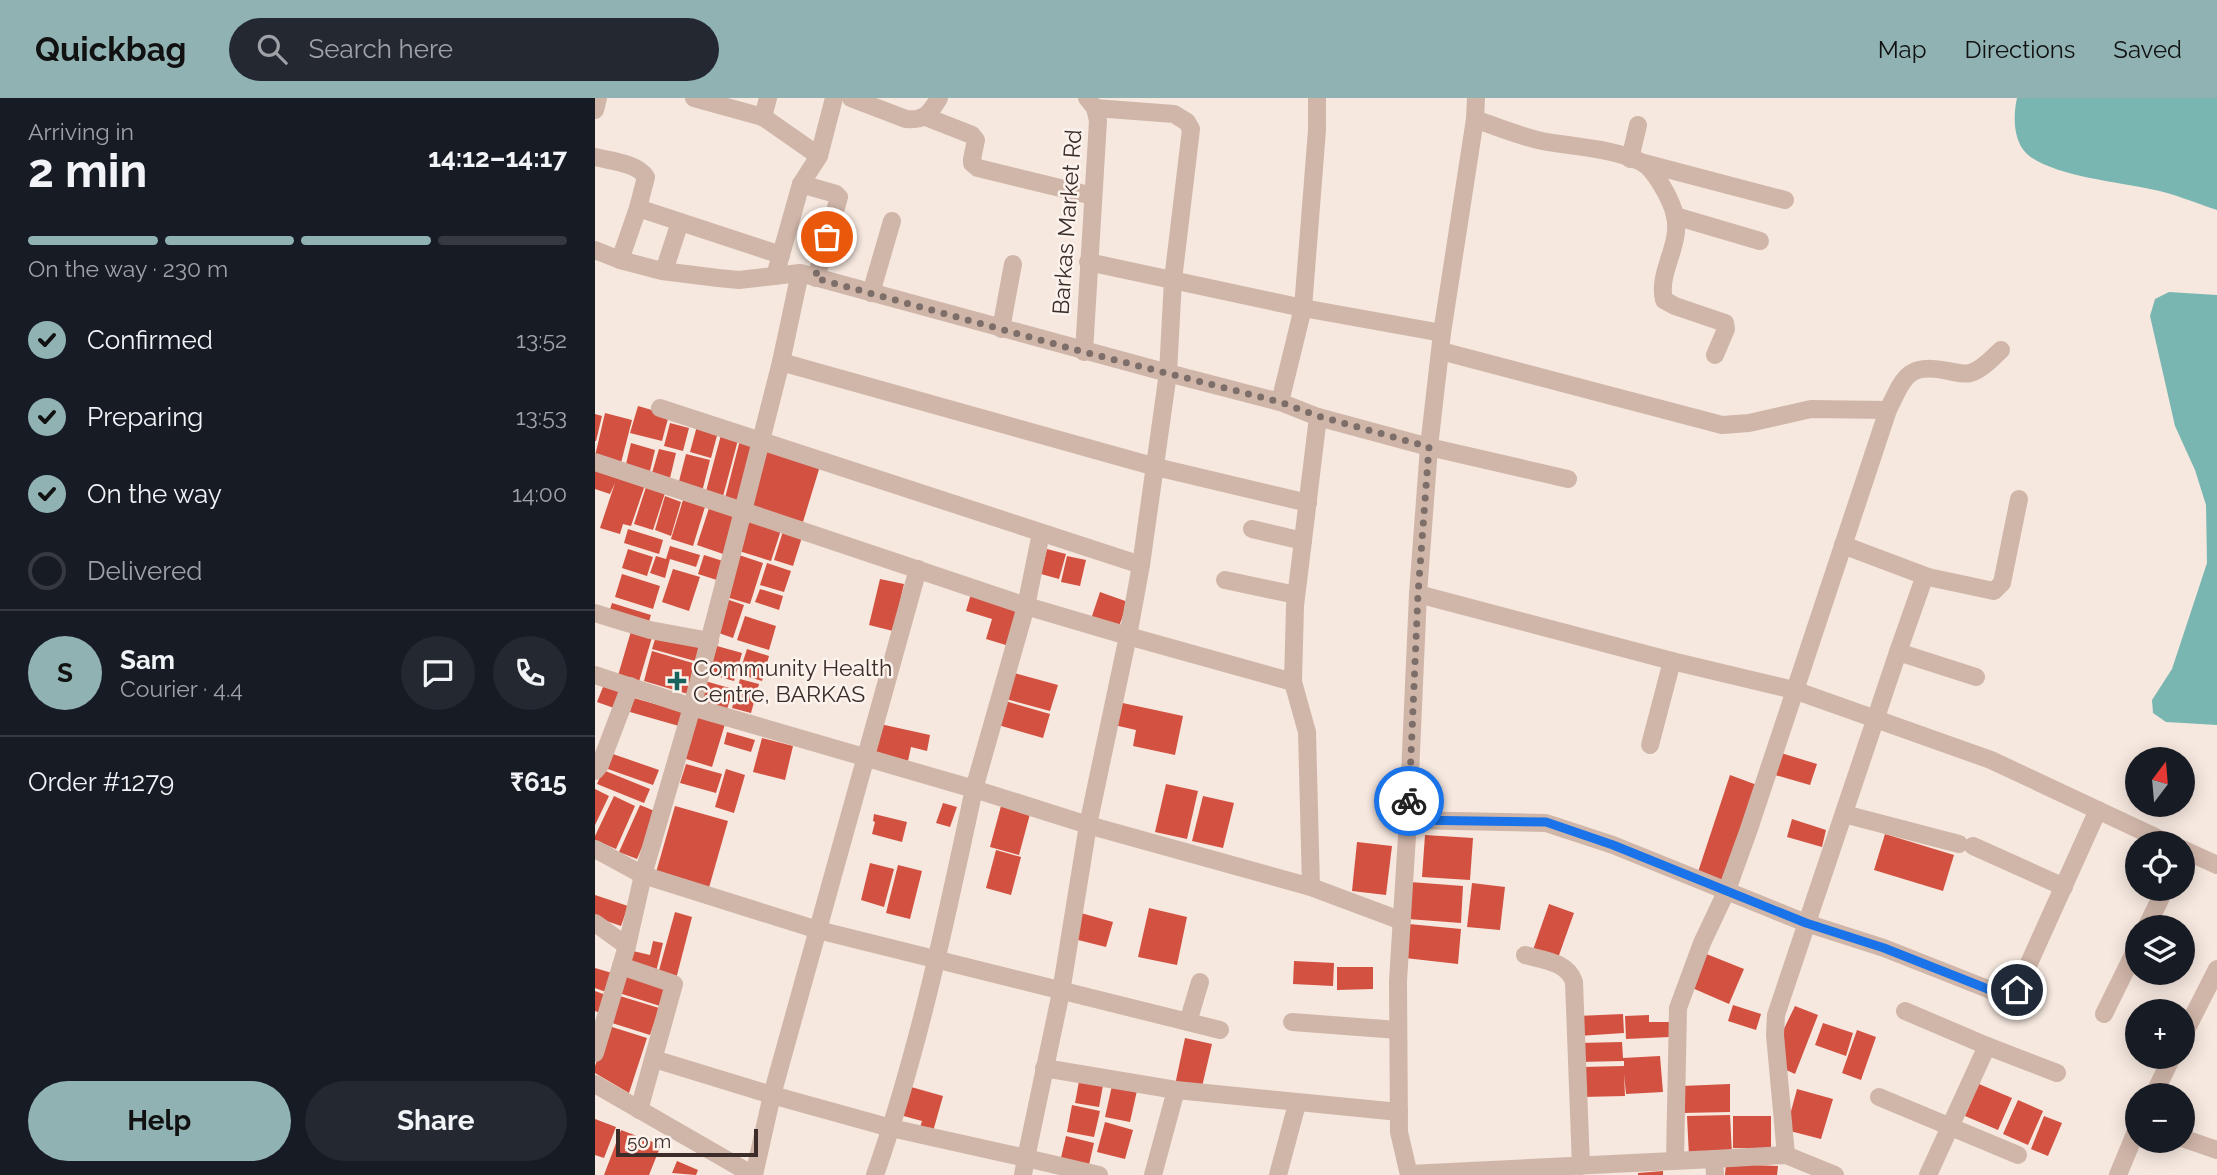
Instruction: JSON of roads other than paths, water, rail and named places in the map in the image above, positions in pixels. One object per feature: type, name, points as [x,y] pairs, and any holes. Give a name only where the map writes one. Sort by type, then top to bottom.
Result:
[{"type":"street","points":[[595,110],[598,98]]},
{"type":"street","points":[[694,98],[763,117],[819,156]]},
{"type":"street","points":[[763,117],[768,98]]},
{"type":"street","points":[[775,276],[801,184],[819,156],[834,98]]},
{"type":"street","points":[[851,98],[906,119],[916,120],[926,117],[940,98]]},
{"type":"street","points":[[1280,402],[1303,308],[1317,130],[1317,98]]},
{"type":"street","points":[[1476,98],[1429,447],[1418,594],[1398,981],[1399,1132],[1409,1174],[1504,1172],[1581,1166],[1616,1170],[1675,1160],[1715,1167],[1786,1155],[1835,1175]]},
{"type":"street","points":[[1024,1166],[1061,992],[1088,825],[1141,565],[1168,373],[1173,280],[1191,129],[1187,122],[1174,114],[1091,103]]},
{"type":"street","name":"Barkas Market Rd","points":[[1084,352],[1098,121],[1091,103]]},
{"type":"street","points":[[926,117],[976,139],[972,163],[978,167],[1093,196]]},
{"type":"street","points":[[1475,119],[1538,140],[1637,161],[1785,200]]},
{"type":"street","points":[[1637,161],[1638,125]]},
{"type":"street","points":[[595,157],[636,168],[646,177],[620,260]]},
{"type":"street","points":[[1637,161],[1659,180],[1675,216],[1676,231],[1663,286],[1664,300],[1725,323],[1726,329],[1716,355]]},
{"type":"street","points":[[595,1053],[710,641],[781,362],[808,275],[839,197],[801,184]]},
{"type":"street","points":[[638,208],[781,255]]},
{"type":"street","points":[[1675,216],[1760,241]]},
{"type":"street","points":[[871,293],[892,221]]},
{"type":"street","points":[[664,271],[680,222]]},
{"type":"street","points":[[595,250],[620,260],[664,271],[739,280],[808,275],[1084,352],[1280,402],[1318,416],[1429,447],[1568,479]]},
{"type":"street","points":[[1088,262],[1303,308],[1442,342],[1722,425],[1811,409],[1888,410]]},
{"type":"street","points":[[1000,329],[1013,264]]},
{"type":"street","points":[[1675,1160],[1678,1008],[1702,943],[1727,890],[1888,410],[1900,386],[1911,373],[1923,366],[1970,373],[1986,364],[2001,350]]},
{"type":"street","points":[[781,362],[1156,467],[1308,503]]},
{"type":"street","points":[[660,408],[1141,565]]},
{"type":"street","points":[[1311,887],[1307,732],[1293,682],[1296,595],[1318,416]]},
{"type":"street","points":[[595,462],[1026,606],[1293,682]]},
{"type":"street","points":[[1843,545],[1928,577],[1994,591],[2002,583],[2019,499]]},
{"type":"street","points":[[1252,529],[1303,541]]},
{"type":"street","points":[[875,1175],[891,1128],[937,960],[974,789],[1026,606],[1041,533]]},
{"type":"street","points":[[595,1084],[753,1175],[772,1095],[918,569]]},
{"type":"street","points":[[1786,1155],[1776,1015],[1875,717],[1923,581],[1928,577]]},
{"type":"street","points":[[1225,580],[1296,595]]},
{"type":"street","points":[[1418,594],[1794,690],[1991,760],[2142,831]]},
{"type":"street","points":[[595,612],[650,630],[710,641]]},
{"type":"street","points":[[1898,652],[1976,677]]},
{"type":"street","points":[[1650,745],[1672,661]]},
{"type":"street","points":[[595,675],[692,707],[865,756],[1088,825],[1311,887],[1402,920]]},
{"type":"street","points":[[595,771],[600,765],[630,686]]},
{"type":"street","points":[[1408,820],[1546,822],[1613,845],[1806,923],[1884,948],[2003,995],[2010,995],[2017,990],[2098,810]]},
{"type":"street","points":[[1844,814],[1966,845],[2064,887]]},
{"type":"street","points":[[595,849],[643,875],[818,930],[1220,1030]]},
{"type":"street","points":[[2195,855],[2217,865]]},
{"type":"street","points":[[595,923],[627,946]]},
{"type":"street","points":[[1525,955],[1565,967],[1574,982],[1581,1166]]},
{"type":"street","points":[[621,966],[674,984],[639,1110]]},
{"type":"street","points":[[2195,1012],[2217,969]]},
{"type":"street","points":[[2104,1014],[2125,971]]},
{"type":"street","points":[[1188,1022],[1200,982]]},
{"type":"street","points":[[1905,1011],[2057,1073]]},
{"type":"street","points":[[1292,1022],[1398,1030]]},
{"type":"street","points":[[1928,1175],[1987,1046]]},
{"type":"street","points":[[654,1059],[1024,1166],[1099,1175]]},
{"type":"street","points":[[1044,1068],[1176,1090],[1399,1112]]},
{"type":"street","points":[[1153,1175],[1176,1090]]},
{"type":"street","points":[[1879,1097],[2018,1155]]},
{"type":"street","points":[[1278,1175],[1297,1104]]},
{"type":"street","points":[[2195,1142],[2217,1150]]},
{"type":"street","points":[[2118,1175],[2127,1153]]},
{"type":"water","points":[[2017,98],[2217,98],[2217,210],[2167,193],[2068,173],[2038,162],[2022,149],[2019,142],[2015,120]]},
{"type":"water","points":[[2169,292],[2217,295],[2217,725],[2166,722],[2153,713],[2152,700],[2172,669],[2207,563],[2206,505],[2195,470],[2175,426],[2150,316],[2155,299]]},
{"type":"place","name":"Community Health Centre, BARKAS","points":[[677,681]]}]
